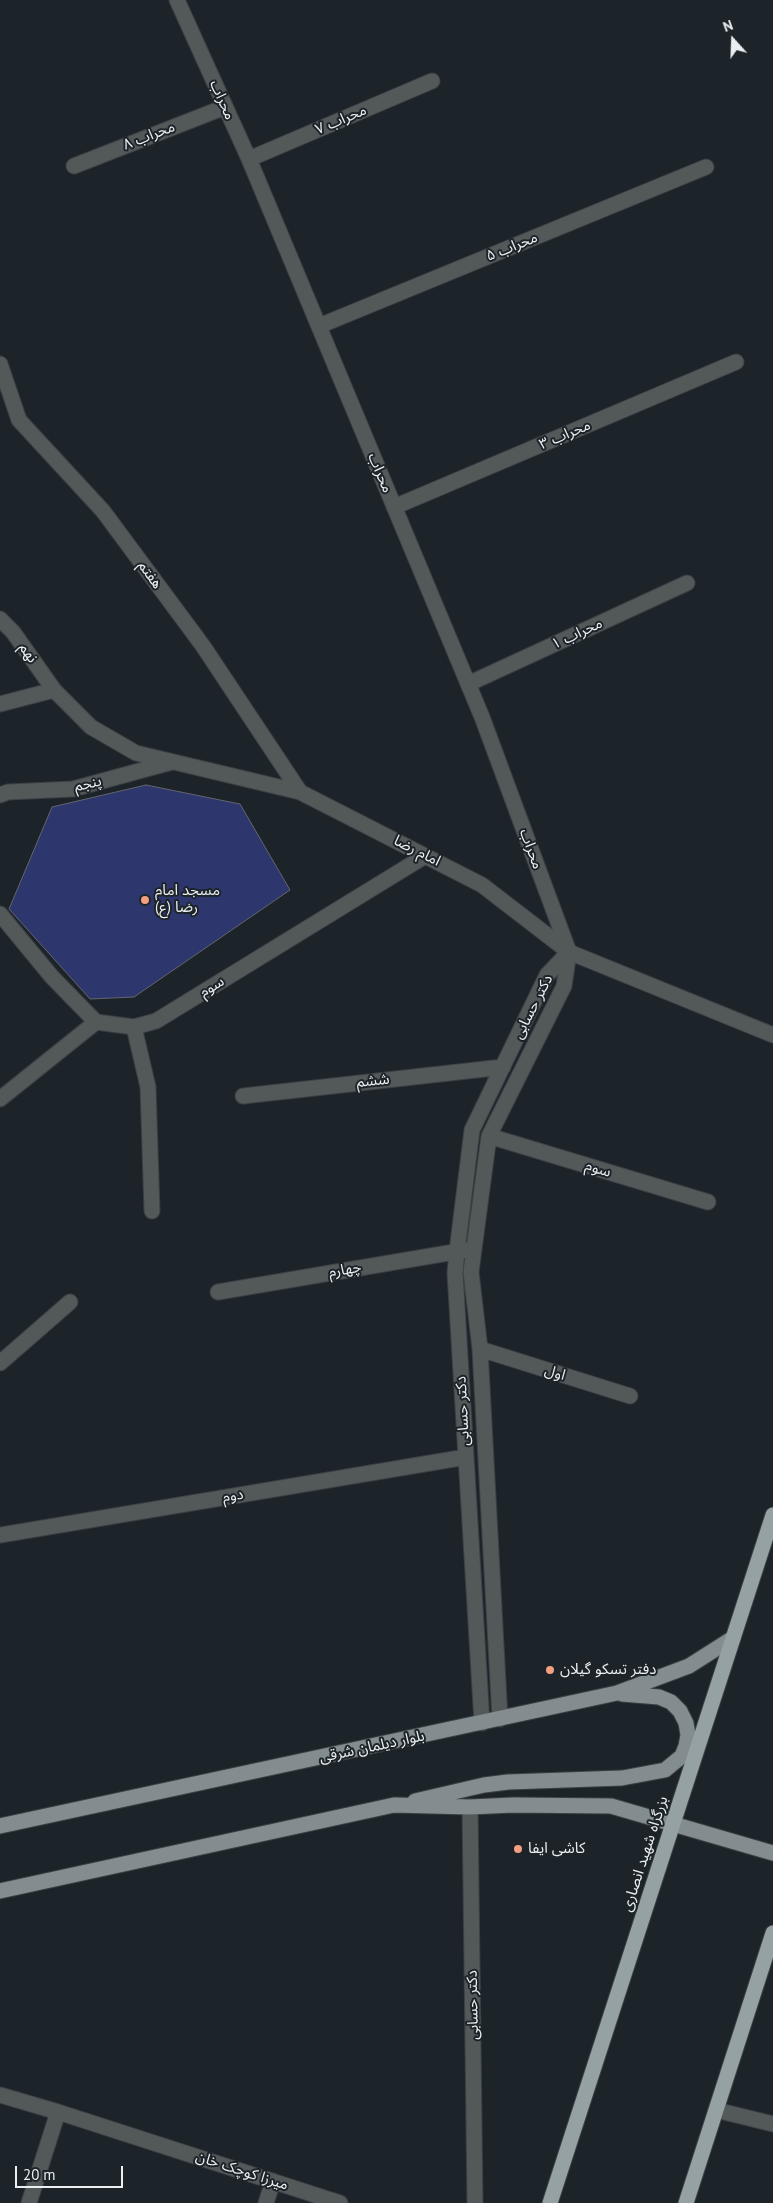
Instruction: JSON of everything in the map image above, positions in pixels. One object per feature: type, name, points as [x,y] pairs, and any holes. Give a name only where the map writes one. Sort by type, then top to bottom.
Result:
[{"type":"highway","name":"بزرگراه شهید انصاری","points":[[550,2203],[773,1515]]},
{"type":"highway","points":[[686,2203],[773,1933]]},
{"type":"main road","name":"بلوار دیلمان شرقی","points":[[0,1826],[617,1693],[689,1666],[733,1638]]},
{"type":"main road","points":[[0,1891],[484,1785],[508,1782],[622,1778],[665,1770],[674,1764],[682,1756],[688,1735],[686,1722],[680,1711],[671,1702],[659,1697],[617,1693]]},
{"type":"main road","points":[[394,1805],[470,1808],[513,1805],[611,1806],[773,1853]]},
{"type":"street","name":"محراب","points":[[177,0],[249,159],[468,684],[569,952]]},
{"type":"street","name":"محراب ۷","points":[[249,159],[432,81]]},
{"type":"street","name":"محراب ۸","points":[[74,166],[226,107]]},
{"type":"street","name":"محراب ۵","points":[[319,326],[706,167]]},
{"type":"street","name":"محراب ۳","points":[[394,507],[736,362]]},
{"type":"street","name":"هفتم","points":[[0,364],[19,420],[103,511],[203,646],[300,792]]},
{"type":"street","name":"محراب ۱","points":[[468,684],[687,583]]},
{"type":"street","name":"نهم","points":[[0,619],[13,632],[54,690]]},
{"type":"street","name":"امام رضا","points":[[54,690],[91,727],[136,753],[300,792],[482,885],[569,952],[773,1035]]},
{"type":"street","points":[[0,704],[54,690]]},
{"type":"street","name":"پنجم","points":[[0,795],[8,792],[73,789],[174,762]]},
{"type":"street","name":"سوم","points":[[96,1022],[134,1027],[156,1022],[425,856]]},
{"type":"street","points":[[0,914],[52,977],[96,1022],[0,1099]]},
{"type":"street","name":"دکتر حسابی","points":[[482,1723],[455,1274],[457,1251],[472,1130],[547,975],[569,952]]},
{"type":"street","name":"دکتر حسابی","points":[[500,1719],[480,1350],[471,1272],[473,1249],[489,1136],[564,986],[569,952]]},
{"type":"street","points":[[134,1027],[148,1087],[152,1211]]},
{"type":"street","name":"ششم","points":[[243,1096],[503,1067]]},
{"type":"street","name":"سوم","points":[[489,1136],[708,1202]]},
{"type":"street","name":"چهارم","points":[[218,1292],[473,1249]]},
{"type":"street","points":[[0,1362],[70,1302]]},
{"type":"street","name":"اول","points":[[480,1350],[630,1396]]},
{"type":"street","name":"دوم","points":[[0,1535],[466,1457]]},
{"type":"street","name":"دکتر حسابی","points":[[470,1808],[475,2203]]},
{"type":"street","name":"میرزا کوچک خان","points":[[0,2095],[340,2203]]},
{"type":"street","points":[[716,2110],[773,2124]]},
{"type":"street","points":[[29,2203],[58,2112]]},
{"type":"street","points":[[266,2203],[273,2181]]},
{"type":"building","name":"مسجد امام رضا (ع)","points":[[146,785],[240,804],[290,890],[134,997],[90,999],[9,909],[52,807]]},
{"type":"place","name":"مسجد امام رضا (ع)","points":[[145,900]]},
{"type":"place","name":"دفتر تسکو گیلان","points":[[550,1670]]},
{"type":"place","name":"کاشی ایفا","points":[[518,1849]]}]
